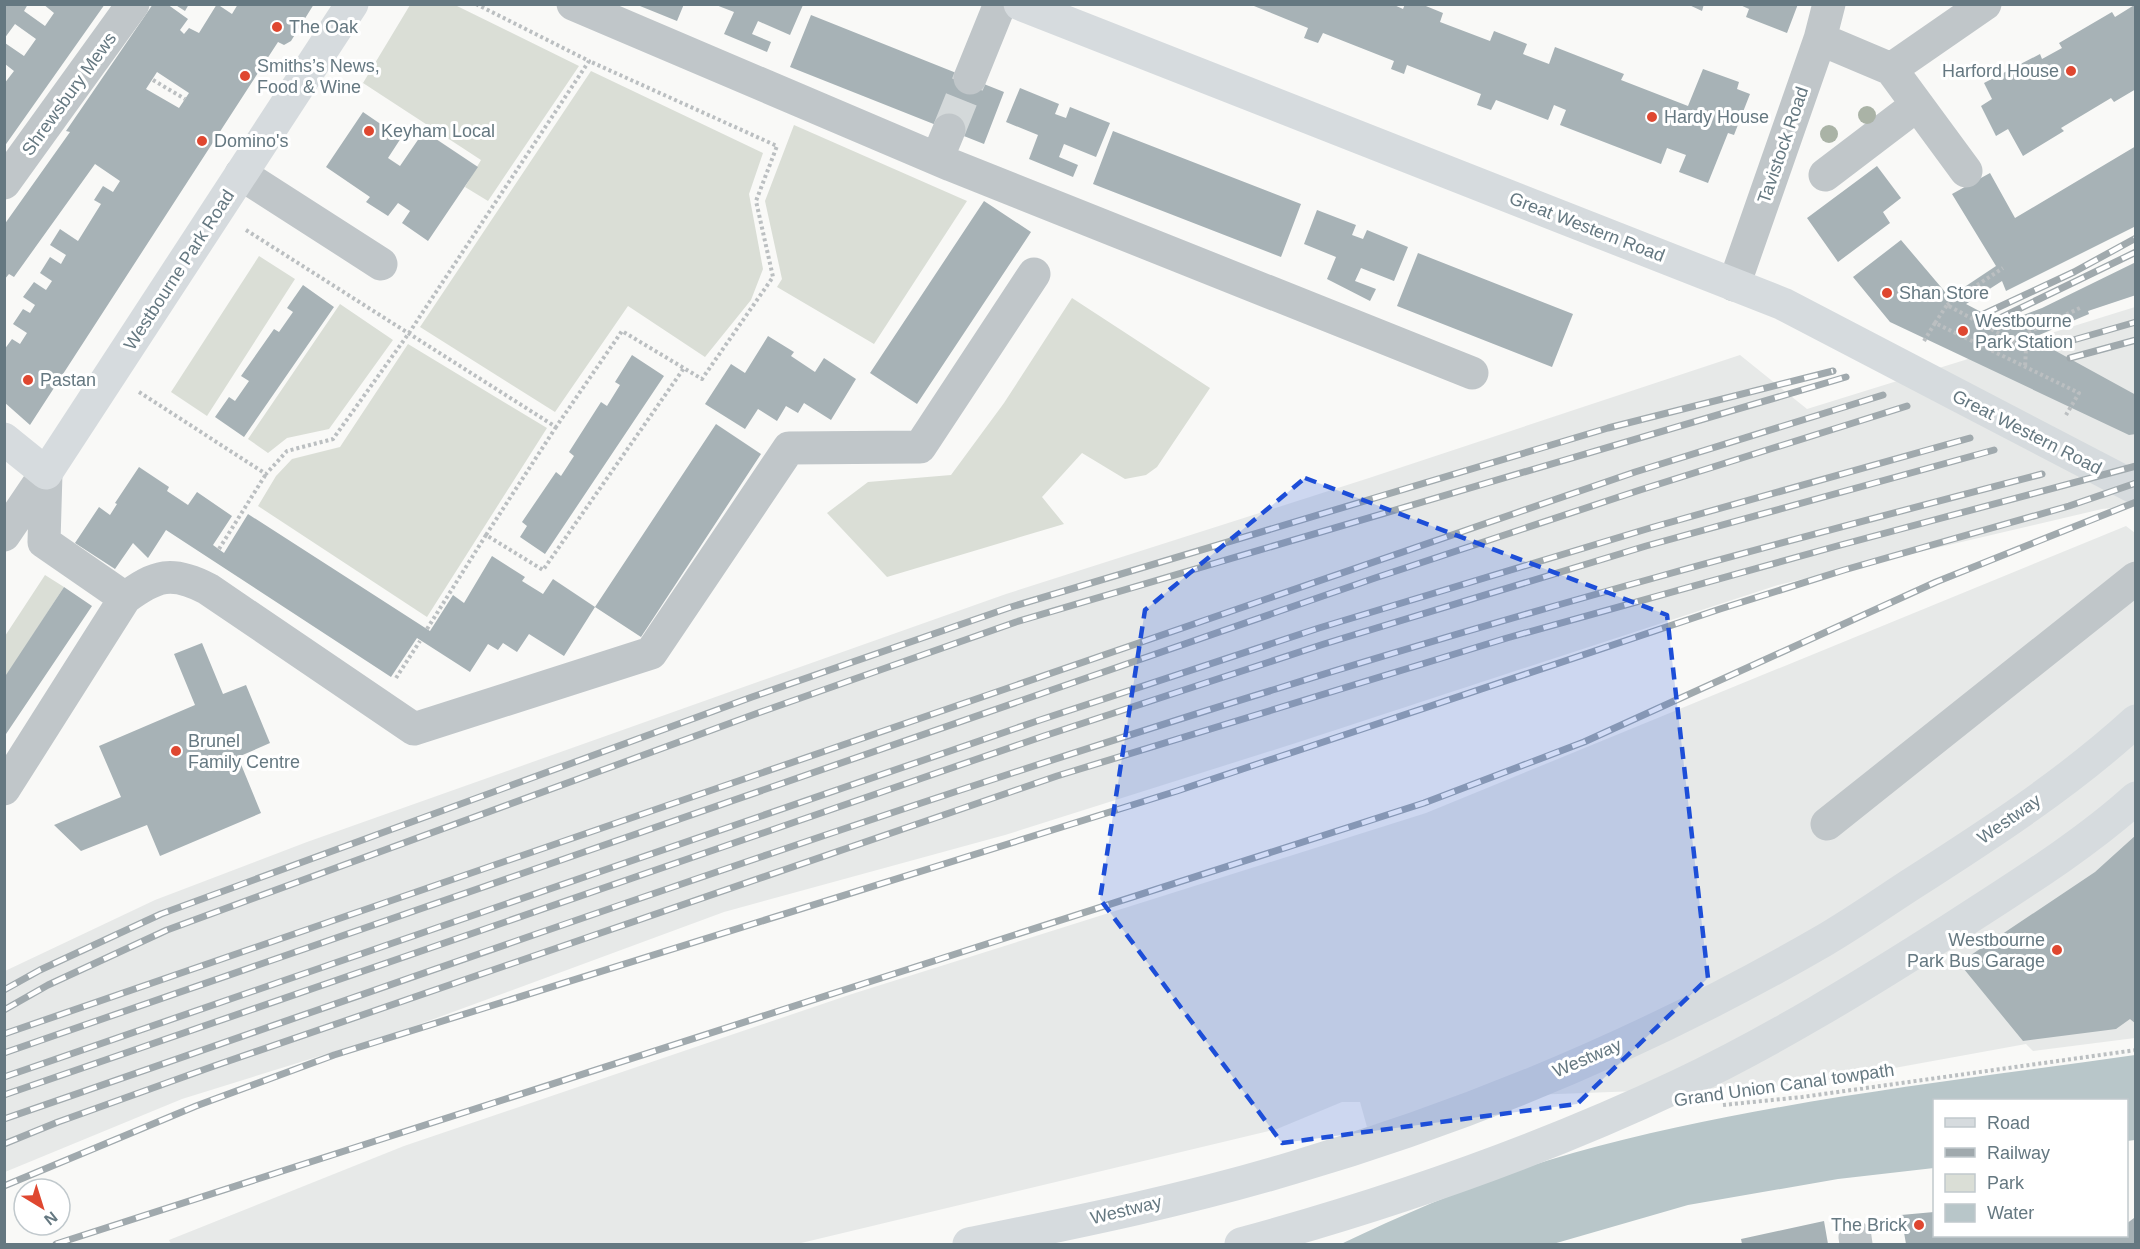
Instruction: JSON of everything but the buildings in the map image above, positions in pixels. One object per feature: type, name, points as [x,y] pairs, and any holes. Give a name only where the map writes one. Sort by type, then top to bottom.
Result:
[{"type":"main road","name":"Westbourne Park Road","points":[[46,473],[352,4]]},
{"type":"main road","name":"Great Western Road","points":[[1020,4],[1783,304],[2136,488]]},
{"type":"main road","points":[[4,439],[46,473]]},
{"type":"main road","name":"Westway","points":[[969,1245],[1109,1215],[1292,1168],[1478,1105],[1650,1032],[1823,941],[1884,903],[1964,851],[2092,760],[2136,721]]},
{"type":"main road","points":[[1241,1245],[1327,1221],[1500,1162],[1679,1086],[1848,996],[2010,891],[2136,798]]},
{"type":"street","name":"Shrewsbury Mews","points":[[4,183],[134,4]]},
{"type":"street","points":[[573,4],[943,144],[1472,373]]},
{"type":"street","points":[[970,78],[1000,4]]},
{"type":"street","name":"Tavistock Road","points":[[1734,285],[1820,39],[1829,4]]},
{"type":"street","points":[[1891,69],[1985,4]]},
{"type":"street","points":[[1820,39],[1891,69],[1965,171]]},
{"type":"street","points":[[1825,175],[1917,105]]},
{"type":"street","points":[[242,174],[381,264]]},
{"type":"street","points":[[4,789],[125,598],[148,581],[171,577],[196,583],[414,729],[651,653],[789,448],[920,447],[1034,274]]},
{"type":"street","points":[[46,473],[44,542],[125,598]]},
{"type":"street","name":"Westbourne Park Road","points":[[4,535],[46,473]]},
{"type":"street","points":[[1827,824],[2136,578]]},
{"type":"path","points":[[427,629],[556,427],[622,331],[702,379],[773,277],[756,201],[777,146],[589,61]]},
{"type":"path","points":[[153,80],[185,99]]},
{"type":"path","points":[[217,212],[556,427]]},
{"type":"path","points":[[1906,370],[1947,305],[2003,268]]},
{"type":"path","points":[[1947,305],[2026,348],[2025,368]]},
{"type":"path","points":[[2011,340],[2082,307]]},
{"type":"path","points":[[1935,323],[2079,393],[2048,443]]},
{"type":"path","points":[[486,535],[543,570],[684,368]]},
{"type":"path","points":[[219,549],[266,474]]},
{"type":"path","points":[[394,681],[420,641]]},
{"type":"path","name":"Grand Union Canal towpath","points":[[1722,1105],[1813,1096],[2136,1050]]},
{"type":"highlighted area","points":[[1305,478],[1667,615],[1708,978],[1577,1104],[1282,1143],[1100,899],[1145,610]]},
{"type":"shaded area","points":[[2135,307],[2135,506],[2102,509],[1778,585],[1302,741],[1005,835],[724,912],[404,1030],[182,1099],[5,1172],[5,971],[155,900],[307,842],[1006,594],[1369,478],[1740,355],[1807,409]]},
{"type":"shaded area","name":"Westbourne Park Bus Garage","points":[[2126,526],[2135,533],[2135,1038],[2033,1051],[2026,1044],[1801,1085],[1475,1097],[1367,1127],[1360,1102],[1342,1102],[1277,1129],[797,1244],[171,1244],[169,1240],[404,1146],[852,994],[1426,813]]},
{"type":"green space","points":[[410,5],[455,5],[579,66],[488,201],[465,187],[481,160],[363,83]]},
{"type":"green space","points":[[591,71],[763,153],[749,194],[763,269],[751,300],[705,357],[628,306],[555,412],[420,327]]},
{"type":"green space","points":[[794,125],[967,201],[874,344],[777,287],[782,279],[765,201]]},
{"type":"green space","points":[[259,256],[295,279],[207,416],[171,392]]},
{"type":"green space","points":[[1072,298],[1210,388],[1157,467],[1146,475],[1125,479],[1082,453],[1042,497],[1064,524],[887,577],[827,513],[868,482],[951,475],[1004,403]]},
{"type":"green space","points":[[340,304],[393,340],[329,429],[287,438],[268,453],[248,439]]},
{"type":"green space","points":[[408,344],[547,428],[427,617],[258,506],[276,476],[292,459],[340,447]]},
{"type":"green space","points":[[45,575],[64,587],[5,678],[5,636]]},
{"type":"water","points":[[2135,1055],[2135,1140],[2128,1141],[2128,1099],[1933,1099],[1933,1168],[1838,1179],[1688,1205],[1553,1244],[1341,1244],[1484,1182],[1573,1153],[1712,1120],[1923,1084]]},
{"type":"tunnel","points":[[949,130],[970,78]]},
{"type":"railway","points":[[1984,314],[2074,272],[2136,238]]},
{"type":"railway","points":[[1996,320],[2136,252]]},
{"type":"railway","points":[[2049,347],[2136,322]]},
{"type":"railway","points":[[2070,358],[2136,340]]},
{"type":"railway","points":[[4,990],[40,970],[161,914],[752,697],[1011,607],[1608,428],[1833,371]]},
{"type":"railway","points":[[4,1010],[48,985],[167,930],[758,713],[1016,622],[1846,377]]},
{"type":"railway","points":[[4,1034],[1635,472],[1883,395]]},
{"type":"railway","points":[[4,1053],[1375,578],[1640,490],[1907,406]]},
{"type":"railway","points":[[4,1077],[1040,720],[1319,628],[1650,528],[1970,438]]},
{"type":"railway","points":[[4,1095],[1044,736],[1324,644],[1646,546],[1994,450]]},
{"type":"railway","points":[[4,1144],[58,1122],[214,1066],[1057,776],[1507,638],[2136,466]]},
{"type":"railway","points":[[4,1119],[638,899],[1116,739],[1562,604],[2042,474]]},
{"type":"railway","points":[[4,1186],[196,1106],[334,1055],[1177,791],[1720,609],[1844,570],[2069,506],[2136,483]]},
{"type":"railway","points":[[56,1244],[1424,803],[1584,742],[1936,582],[2136,502]]},
{"type":"place","name":"The Oak","points":[[277,27]]},
{"type":"place","name":"Harford House","points":[[2071,71]]},
{"type":"place","name":"Smiths’s News, Food & Wine","points":[[245,76]]},
{"type":"place","name":"Hardy House","points":[[1652,117]]},
{"type":"place","name":"Keyham Local","points":[[369,131]]},
{"type":"place","name":"Domino's","points":[[202,141]]},
{"type":"place","name":"Shan Store","points":[[1887,293]]},
{"type":"place","name":"Westbourne Park Station","points":[[1963,331]]},
{"type":"place","name":"Pastan","points":[[28,380]]},
{"type":"place","name":"Brunel Family Centre","points":[[176,751]]},
{"type":"place","name":"Westbourne Park Bus Garage","points":[[2057,950]]},
{"type":"place","name":"The Brick","points":[[1919,1225]]}]
